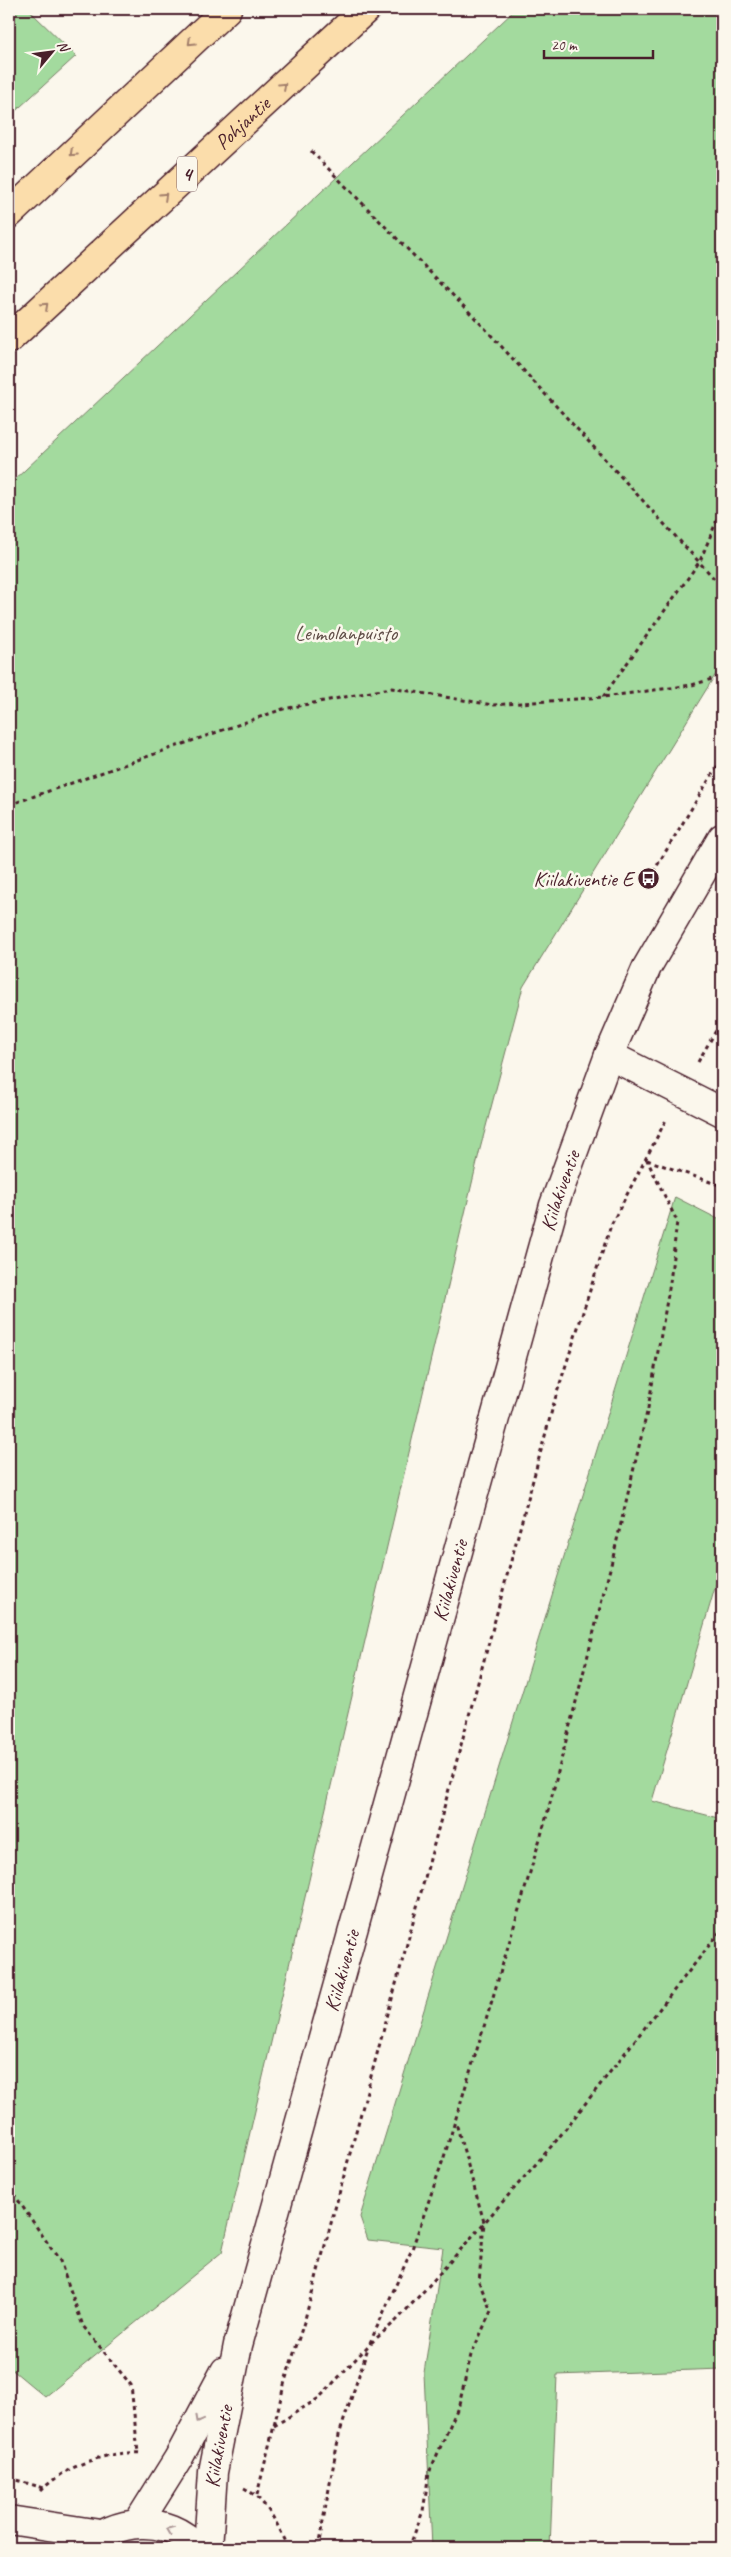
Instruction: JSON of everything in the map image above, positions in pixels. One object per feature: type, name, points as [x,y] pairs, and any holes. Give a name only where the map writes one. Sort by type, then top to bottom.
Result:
[{"type":"highway","points":[[9,214],[227,9]]},
{"type":"highway","name":"Pohjantie","points":[[9,339],[366,9]]},
{"type":"street","name":"Kiilakiventie","points":[[208,2548],[213,2472],[238,2345],[554,1205],[609,1055],[647,968],[722,838]]},
{"type":"street","points":[[609,1055],[722,1112]]},
{"type":"street","name":"Kiilakiventie","points":[[138,2523],[178,2459],[238,2345]]},
{"type":"street","points":[[12,2520],[92,2541],[119,2526],[138,2523],[158,2525],[176,2532],[196,2548]]},
{"type":"path","points":[[311,151],[479,322],[722,587]]},
{"type":"path","points":[[603,697],[700,561],[722,508]]},
{"type":"path","points":[[9,805],[283,709],[391,688],[493,705],[603,697],[692,685],[722,676]]},
{"type":"path","points":[[649,879],[722,758]]},
{"type":"path","points":[[257,2495],[285,2381],[305,2320],[555,1399],[611,1225],[681,1091],[722,1020]]},
{"type":"path","points":[[716,1032],[722,1036]]},
{"type":"path","points":[[646,1160],[722,1186]]},
{"type":"path","points":[[318,2548],[339,2435],[369,2345],[412,2249],[456,2122],[547,1816],[614,1553],[648,1408],[670,1283],[678,1221],[646,1160]]},
{"type":"path","points":[[274,2426],[319,2398],[369,2345],[403,2314],[556,2141],[722,1929]]},
{"type":"path","points":[[409,2548],[423,2511],[429,2473],[459,2405],[471,2355],[491,2311],[479,2282],[484,2222],[456,2122]]},
{"type":"path","points":[[9,2187],[60,2261],[84,2326],[131,2385],[138,2453]]},
{"type":"path","points":[[12,2520],[44,2488],[67,2472],[93,2460],[115,2455],[138,2453],[178,2459]]},
{"type":"path","points":[[213,2472],[257,2495],[278,2524],[289,2548]]},
{"type":"path","points":[[9,2478],[44,2488]]},
{"type":"green space","points":[[9,9],[28,9],[76,56],[9,117]]},
{"type":"green space","name":"Leimolanpuisto","points":[[516,9],[722,9],[722,664],[523,987],[480,1149],[222,2252],[45,2397],[9,2367],[9,485]]},
{"type":"green space","points":[[675,1197],[722,1221],[722,1564],[652,1801],[722,1819],[722,2369],[557,2375],[550,2548],[432,2548],[424,2373],[443,2248],[368,2240],[360,2217]]},
{"type":"place","name":"Kiilakiventie E","points":[[649,879]]}]
